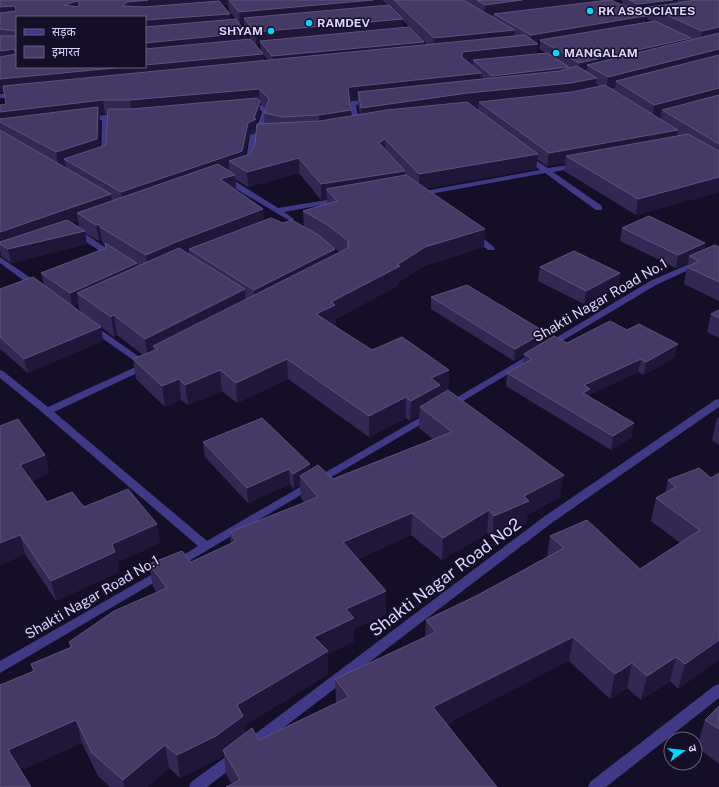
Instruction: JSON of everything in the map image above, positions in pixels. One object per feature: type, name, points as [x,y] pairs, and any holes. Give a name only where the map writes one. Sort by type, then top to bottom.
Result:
[{"type":"street","points":[[647,23],[630,15],[671,12]]},
{"type":"street","points":[[0,96],[23,94]]},
{"type":"street","points":[[357,127],[352,103],[376,100]]},
{"type":"street","points":[[239,107],[260,106],[265,112],[259,130],[270,133],[254,135],[250,159],[247,166],[240,168]]},
{"type":"street","points":[[82,120],[105,117],[125,117]]},
{"type":"street","points":[[91,159],[105,155],[105,117]]},
{"type":"street","points":[[349,128],[365,126]]},
{"type":"street","points":[[517,149],[599,208]]},
{"type":"street","points":[[412,188],[422,196],[585,164]]},
{"type":"street","points":[[220,175],[290,219],[283,222],[290,226]]},
{"type":"street","points":[[277,211],[344,200]]},
{"type":"street","points":[[70,228],[122,260]]},
{"type":"street","points":[[467,230],[491,248]]},
{"type":"street","name":"Shakti Nagar Road No.1","points":[[0,668],[653,283],[719,253]]},
{"type":"street","points":[[0,259],[33,287],[48,294]]},
{"type":"street","points":[[47,412],[149,364],[84,320]]},
{"type":"street","points":[[0,373],[206,547]]},
{"type":"street","name":"Shakti Nagar Road No2","points":[[196,787],[549,519],[719,402]]},
{"type":"street","points":[[595,787],[719,690]]},
{"type":"building","points":[[0,0],[148,0],[127,2],[123,6],[144,7],[219,1],[230,14],[146,20],[146,16],[16,16],[16,31],[0,29],[0,13],[16,11],[15,6],[0,7]],"holes":[[[77,1],[80,4],[78,7],[64,5]]]},
{"type":"building","points":[[229,0],[373,0],[239,12]]},
{"type":"building","points":[[394,0],[463,0],[515,30],[434,38]]},
{"type":"building","points":[[477,0],[522,0],[485,5]]},
{"type":"building","points":[[611,0],[631,9],[632,12],[645,16],[531,35],[494,14]]},
{"type":"building","points":[[629,0],[673,0],[638,4]]},
{"type":"building","points":[[719,0],[719,27],[702,31],[649,7],[691,1]]},
{"type":"building","points":[[389,5],[403,19],[255,32],[244,18]]},
{"type":"building","points":[[236,19],[246,33],[146,43],[146,27]]},
{"type":"building","points":[[655,21],[691,38],[579,63],[540,40]]},
{"type":"building","points":[[409,27],[424,42],[272,56],[260,41]]},
{"type":"building","points":[[16,31],[16,54],[14,49],[0,51],[0,36],[15,36]]},
{"type":"building","points":[[719,33],[719,49],[608,77],[587,65]]},
{"type":"building","points":[[525,35],[538,44],[462,52],[462,57],[481,73],[350,87],[348,89],[351,110],[319,115],[283,117],[264,113],[269,99],[259,89],[130,100],[103,100],[0,112],[0,105],[6,104],[3,86]]},
{"type":"building","points":[[251,39],[263,54],[146,65],[146,49]]},
{"type":"building","points":[[547,53],[569,67],[492,76],[473,60]]},
{"type":"building","points":[[16,54],[16,68],[115,68],[0,79],[0,57]]},
{"type":"building","points":[[719,55],[719,88],[654,105],[616,81]]},
{"type":"building","points":[[577,66],[597,78],[571,83],[468,93],[361,108],[358,92],[559,71]]},
{"type":"building","points":[[605,85],[678,130],[549,153],[479,102],[572,92]]},
{"type":"building","points":[[719,95],[719,144],[662,110]]},
{"type":"building","points":[[257,98],[260,101],[254,118],[256,119],[248,123],[242,151],[121,192],[64,159],[106,145],[108,109],[131,109]]},
{"type":"building","points":[[467,102],[538,154],[419,174],[385,139],[379,143],[405,171],[321,184],[299,158],[247,172],[229,161],[250,154],[255,144],[257,124],[320,121],[387,110]]},
{"type":"building","points":[[98,107],[97,139],[56,152],[0,122],[0,119]]},
{"type":"building","points":[[0,130],[111,194],[0,232]]},
{"type":"building","points":[[688,134],[719,151],[719,177],[638,199],[566,156]]},
{"type":"building","points":[[218,164],[235,175],[220,179],[263,209],[146,255],[100,227],[99,224],[96,225],[77,213]]},
{"type":"building","points":[[406,175],[485,229],[425,247],[397,265],[400,266],[331,302],[335,305],[316,314],[372,350],[402,337],[449,370],[431,378],[440,385],[411,401],[406,397],[369,416],[287,359],[236,383],[220,370],[185,385],[179,379],[162,386],[133,359],[158,349],[153,346],[348,248],[348,241],[328,225],[303,211],[337,201],[326,189]]},
{"type":"building","points":[[649,216],[705,243],[678,255],[622,228]]},
{"type":"building","points":[[271,218],[283,223],[292,220],[320,236],[335,249],[254,290],[189,249]]},
{"type":"building","points":[[67,220],[85,231],[8,249],[0,244],[0,242]]},
{"type":"building","points":[[105,243],[137,263],[70,293],[41,273],[106,248]]},
{"type":"building","points":[[715,245],[719,247],[719,282],[687,267],[699,261],[689,256]]},
{"type":"building","points":[[179,248],[245,289],[145,339],[114,315],[111,317],[77,293]]},
{"type":"building","points":[[574,251],[620,273],[586,291],[540,267]]},
{"type":"building","points":[[33,277],[101,327],[24,359],[0,337],[0,289]]},
{"type":"building","points":[[467,285],[545,332],[515,349],[431,297]]},
{"type":"building","points":[[719,310],[719,318],[711,314]]},
{"type":"building","points":[[610,321],[627,330],[639,324],[678,344],[646,362],[641,359],[584,385],[590,389],[583,393],[634,423],[613,436],[507,373],[532,359],[524,354],[554,336],[567,343]]},
{"type":"building","points":[[448,390],[564,475],[524,496],[529,501],[494,516],[489,510],[443,538],[412,513],[343,542],[386,591],[346,609],[354,618],[314,637],[328,651],[237,705],[243,716],[216,736],[177,755],[165,745],[123,780],[92,753],[76,720],[8,750],[31,787],[0,787],[0,685],[34,671],[31,664],[72,647],[69,642],[114,611],[167,588],[149,564],[182,551],[191,562],[236,541],[230,532],[318,497],[300,476],[318,465],[333,479],[452,432],[420,407]]},
{"type":"building","points":[[262,418],[310,464],[293,474],[289,469],[247,488],[203,442]]},
{"type":"building","points":[[18,419],[45,455],[20,465],[47,502],[72,492],[84,507],[128,489],[157,524],[112,544],[115,552],[51,581],[20,535],[0,543],[0,426]]},
{"type":"building","points":[[699,468],[711,478],[719,473],[719,640],[685,664],[676,657],[647,676],[632,663],[615,674],[573,637],[433,707],[497,787],[226,787],[240,780],[223,750],[252,728],[259,740],[349,697],[335,679],[436,632],[426,620],[476,596],[564,548],[550,536],[587,520],[640,569],[700,530],[656,498],[676,487],[668,480]]},
{"type":"building","points":[[719,706],[719,729],[705,720]]},
{"type":"place","name":"RK ASSOCIATES","points":[[590,11]]},
{"type":"place","name":"RAMDEV","points":[[309,23]]},
{"type":"place","name":"SHYAM","points":[[271,31]]},
{"type":"place","name":"MANGALAM","points":[[556,53]]}]
